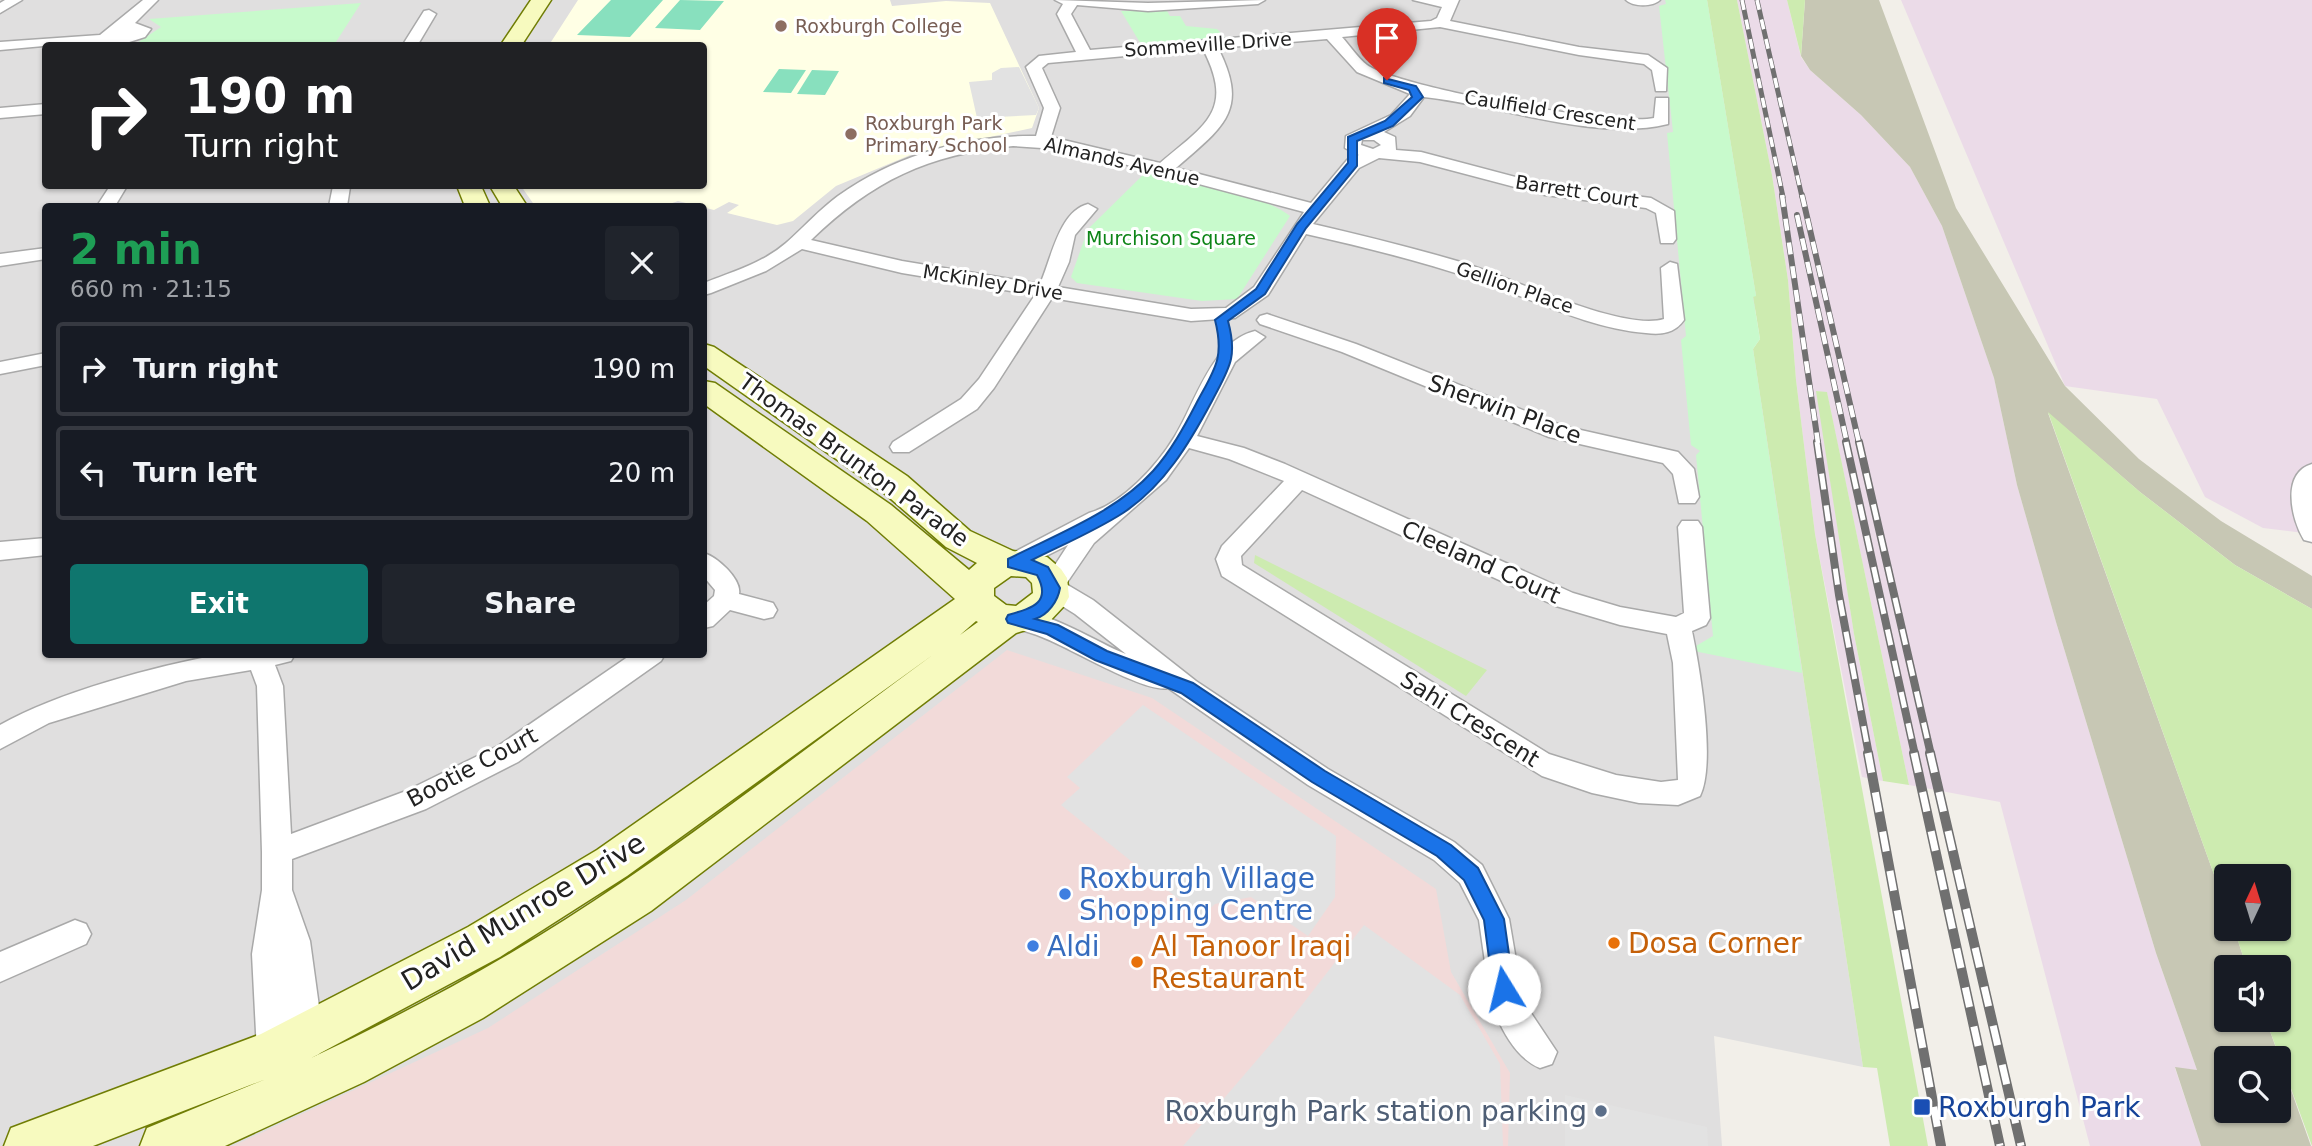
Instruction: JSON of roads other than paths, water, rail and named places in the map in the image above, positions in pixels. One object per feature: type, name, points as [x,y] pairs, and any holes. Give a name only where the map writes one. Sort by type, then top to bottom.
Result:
[{"type":"street","points":[[0,9],[15,0]]},
{"type":"street","points":[[43,42],[122,34],[151,0]]},
{"type":"street","points":[[1084,53],[1064,14],[1067,1],[1148,6],[1258,0]]},
{"type":"street","points":[[1420,0],[1451,2],[1439,23]]},
{"type":"street","points":[[1633,0],[1653,0]]},
{"type":"street","points":[[543,34],[550,6]]},
{"type":"street","points":[[514,42],[550,6]]},
{"type":"street","points":[[412,42],[429,14]]},
{"type":"street","name":"Sommeville Drive","points":[[1042,140],[1052,119],[1053,105],[1037,76],[1035,64],[1044,59],[1084,53],[1209,46],[1439,23]]},
{"type":"street","name":"Caulfield Crescent","points":[[1416,92],[1447,94],[1577,118],[1642,125],[1662,121],[1659,68],[1648,60],[1579,51],[1439,23]]},
{"type":"street","points":[[1227,359],[1227,321],[1261,291],[1301,227],[1353,156],[1384,142],[1415,101],[1416,92],[1362,69],[1331,34]]},
{"type":"street","points":[[0,46],[42,42]]},
{"type":"street","points":[[1163,170],[1221,113],[1226,98],[1226,83],[1209,46]]},
{"type":"street","points":[[0,113],[42,109]]},
{"type":"street","name":"Barrett Court","points":[[1353,156],[1352,139],[1366,134],[1421,157],[1545,190],[1651,203],[1665,211],[1667,239]]},
{"type":"street","name":"Almands Avenue","points":[[707,299],[778,258],[848,196],[900,168],[962,149],[1005,142],[1042,140],[1072,145],[1315,209]]},
{"type":"street","points":[[901,447],[969,404],[1047,291],[1060,262],[1066,234],[1088,209]]},
{"type":"street","name":"Gellion Place","points":[[1301,227],[1439,262],[1611,320],[1646,328],[1669,326],[1674,320],[1670,268]]},
{"type":"street","name":"McKinley Drive","points":[[797,242],[902,267],[1227,321]]},
{"type":"street","points":[[0,260],[42,254]]},
{"type":"street","name":"Almands Avenue","points":[[707,288],[752,271]]},
{"type":"street","points":[[993,609],[1037,612],[1051,597],[1052,587],[1086,537],[1158,475],[1184,440],[1227,359],[1262,327],[1261,291]]},
{"type":"street","points":[[1227,321],[1246,310],[1262,327]]},
{"type":"street","points":[[1227,321],[1236,337],[1262,327]]},
{"type":"street","name":"Sherwin Place","points":[[1262,327],[1298,333],[1349,348],[1557,432],[1670,457],[1683,465],[1686,472],[1687,498]]},
{"type":"street","name":"Thomas Brunton Parade","points":[[707,354],[895,484],[958,539],[1010,563]]},
{"type":"street","points":[[0,389],[6,368],[42,360]]},
{"type":"street","name":"Thomas Brunton Parade","points":[[707,392],[874,512],[945,567],[993,609]]},
{"type":"street","name":"Cleeland Court","points":[[1184,440],[1236,453],[1299,479],[1564,600],[1620,616],[1678,628]]},
{"type":"street","points":[[2312,472],[2307,477],[2302,503],[2312,534]]},
{"type":"street","name":"Sahi Crescent","points":[[1299,479],[1231,552],[1228,563],[1234,573],[1564,775],[1670,795],[1690,788],[1694,775],[1686,663],[1678,628]]},
{"type":"street","points":[[1118,509],[1010,563],[996,567],[979,579],[993,609],[1052,629],[1101,655],[1187,688]]},
{"type":"street","points":[[1678,628],[1697,618],[1690,527]]},
{"type":"street","points":[[0,551],[42,546]]},
{"type":"street","points":[[1010,563],[1025,563],[1043,571],[1052,587],[1084,607],[1187,688],[1318,777],[1444,850],[1471,874],[1494,919],[1507,1004],[1520,1028],[1540,1052]]},
{"type":"street","points":[[707,565],[728,588],[726,600],[707,616]]},
{"type":"street","points":[[726,600],[764,610]]},
{"type":"street","name":"David Munroe Drive","points":[[29,1146],[293,1059],[503,983],[635,898],[993,609]]},
{"type":"street","name":"David Munroe Drive","points":[[165,1146],[293,1059],[612,863],[807,722],[944,628],[993,609]]},
{"type":"street","points":[[186,671],[214,658]]},
{"type":"street","points":[[0,738],[40,715],[186,671],[255,658]]},
{"type":"street","points":[[266,658],[270,686],[277,852],[277,890],[268,954],[293,1059]]},
{"type":"street","name":"Bootie Court","points":[[277,852],[416,800],[508,754],[647,658]]},
{"type":"street","points":[[0,967],[75,934]]},
{"type":"railway","points":[[1742,0],[1783,197]]},
{"type":"railway","points":[[1757,0],[1802,197]]},
{"type":"railway","points":[[1782,195],[1818,443]]},
{"type":"railway","points":[[1802,195],[1859,443]]},
{"type":"railway","points":[[1797,215],[1847,443]]},
{"type":"railway","points":[[1817,442],[1839,595],[1869,755]]},
{"type":"railway","points":[[1846,442],[1915,755]]},
{"type":"railway","points":[[1859,442],[1931,755]]},
{"type":"railway","points":[[1868,753],[1941,1146]]},
{"type":"railway","points":[[1914,753],[2000,1146]]},
{"type":"railway","points":[[1930,753],[2021,1146]]},
{"type":"place","name":"Roxburgh College","points":[[781,26]]},
{"type":"place","name":"Roxburgh Park Primary School","points":[[851,134]]},
{"type":"place","name":"Roxburgh Village Shopping Centre","points":[[1065,894]]},
{"type":"place","name":"Dosa Corner","points":[[1614,943]]},
{"type":"place","name":"Aldi","points":[[1033,946]]},
{"type":"place","name":"Al Tanoor Iraqi Restaurant","points":[[1137,962]]},
{"type":"place","name":"Roxburgh Park","points":[[1922,1107]]},
{"type":"place","name":"Roxburgh Park station parking","points":[[1601,1111]]},
{"type":"park label","name":"Murchison Square","points":[[1171,238]]}]
